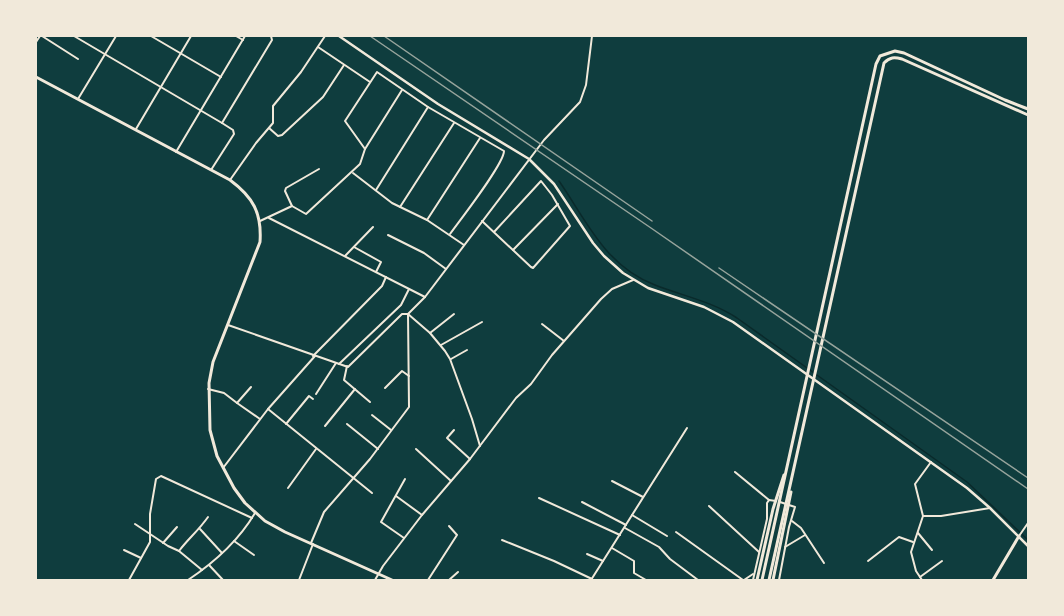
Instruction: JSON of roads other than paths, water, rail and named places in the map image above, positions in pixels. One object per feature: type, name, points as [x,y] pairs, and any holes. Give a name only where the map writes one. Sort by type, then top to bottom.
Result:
[{"type":"main road","points":[[762,580],[841,228],[876,64],[880,56],[895,51],[904,53],[1005,100],[1028,108]]},
{"type":"main road","points":[[773,580],[804,425],[847,229],[863,164],[882,70],[889,59],[895,57],[902,59],[1028,115]]},
{"type":"main road","points":[[36,77],[230,180],[248,195],[260,221],[260,242],[213,362],[208,388],[210,430],[222,469],[234,488],[256,513],[285,532],[392,580]]},
{"type":"main road","points":[[757,580],[774,509],[791,451]]},
{"type":"main road","points":[[769,580],[796,463]]},
{"type":"main road","points":[[993,580],[1019,536]]},
{"type":"street","points":[[36,42],[41,36],[78,59]]},
{"type":"street","points":[[74,36],[233,130],[234,134],[211,170]]},
{"type":"street","points":[[77,100],[116,36]]},
{"type":"street","points":[[152,36],[221,77]]},
{"type":"street","points":[[135,130],[191,36]]},
{"type":"street","points":[[236,36],[243,40]]},
{"type":"street","points":[[176,152],[245,36]]},
{"type":"street","points":[[222,123],[272,40],[271,36]]},
{"type":"street","points":[[230,180],[256,143],[274,123],[273,106],[297,77],[326,36]]},
{"type":"street","points":[[339,36],[438,104],[529,159],[554,184],[593,243],[604,256],[633,280],[648,288],[704,307],[733,322],[967,488],[990,508],[1028,546]]},
{"type":"street","points":[[299,580],[324,512],[378,449],[409,407],[408,314],[425,297],[552,129],[580,102],[586,85],[592,36]]},
{"type":"street","points":[[318,47],[370,82]]},
{"type":"street","points":[[269,128],[278,136],[282,135],[323,97],[344,65]]},
{"type":"street","points":[[365,149],[345,121],[377,72],[428,107],[504,152],[504,155],[450,234]]},
{"type":"street","points":[[319,169],[286,188],[292,206],[306,214],[360,164],[365,149],[402,90]]},
{"type":"street","points":[[376,190],[428,107]]},
{"type":"street","points":[[400,207],[454,123]]},
{"type":"street","points":[[428,220],[480,138]]},
{"type":"street","points":[[352,173],[400,207],[428,220],[464,245]]},
{"type":"street","points":[[482,221],[531,267],[537,266],[570,226],[558,204],[541,182],[494,232]]},
{"type":"street","points":[[513,250],[558,204]]},
{"type":"street","points":[[260,221],[292,206]]},
{"type":"street","points":[[268,218],[425,297]]},
{"type":"street","points":[[345,256],[372,227]]},
{"type":"street","points":[[388,235],[424,253],[446,269]]},
{"type":"street","points":[[354,247],[381,262],[376,272]]},
{"type":"street","points":[[222,469],[268,409],[314,356],[382,286],[386,277]]},
{"type":"street","points":[[375,580],[377,574],[422,515],[470,459],[516,398],[531,384],[564,341],[601,299],[612,289],[633,280]]},
{"type":"street","points":[[316,394],[338,364],[401,305],[409,289]]},
{"type":"street","points":[[370,402],[344,380],[347,366],[402,314],[408,314],[430,333],[441,345],[450,359],[480,446]]},
{"type":"street","points":[[430,333],[454,314]]},
{"type":"street","points":[[441,345],[482,322]]},
{"type":"street","points":[[542,324],[564,341]]},
{"type":"street","points":[[228,325],[314,356],[347,366]]},
{"type":"street","points":[[450,359],[467,350]]},
{"type":"street","points":[[385,388],[402,371],[409,376]]},
{"type":"street","points":[[237,403],[251,387]]},
{"type":"street","points":[[208,388],[224,393],[260,419]]},
{"type":"street","points":[[325,426],[355,390]]},
{"type":"street","points":[[286,424],[309,396],[313,399]]},
{"type":"street","points":[[268,409],[372,493]]},
{"type":"street","points":[[372,415],[391,430]]},
{"type":"street","points":[[347,424],[378,449]]},
{"type":"street","points":[[502,540],[554,561],[592,580],[687,428]]},
{"type":"street","points":[[454,430],[447,438],[470,459]]},
{"type":"street","points":[[288,488],[316,449]]},
{"type":"street","points":[[416,449],[451,481]]},
{"type":"street","points":[[931,462],[915,484],[923,516],[918,533],[913,542],[911,552],[921,579],[942,561]]},
{"type":"street","points":[[735,472],[770,500],[795,507],[795,512],[789,527],[778,580]]},
{"type":"street","points":[[128,580],[150,542],[153,494],[156,479],[162,476],[252,518]]},
{"type":"street","points":[[404,538],[381,522],[405,479]]},
{"type":"street","points":[[612,481],[644,497]]},
{"type":"street","points":[[396,496],[422,515]]},
{"type":"street","points":[[539,498],[620,535]]},
{"type":"street","points":[[752,580],[767,519],[767,503],[770,500]]},
{"type":"street","points":[[582,502],[626,525]]},
{"type":"street","points":[[709,506],[759,552]]},
{"type":"street","points":[[923,516],[941,516],[990,508]]},
{"type":"street","points":[[188,580],[209,565],[222,553],[234,541],[256,513]]},
{"type":"street","points":[[632,515],[667,536]]},
{"type":"street","points":[[178,551],[188,539],[200,529],[208,518]]},
{"type":"street","points":[[792,521],[801,528],[824,564]]},
{"type":"street","points":[[1019,536],[1028,523]]},
{"type":"street","points":[[135,524],[163,543],[178,551],[202,570]]},
{"type":"street","points":[[428,580],[457,535],[449,526]]},
{"type":"street","points":[[163,543],[177,527]]},
{"type":"street","points":[[624,528],[659,547],[670,559],[698,580]]},
{"type":"street","points":[[200,529],[222,553]]},
{"type":"street","points":[[676,532],[744,580],[754,574]]},
{"type":"street","points":[[918,533],[932,550]]},
{"type":"street","points":[[785,547],[805,535]]},
{"type":"street","points":[[868,560],[899,537],[913,542]]},
{"type":"street","points":[[234,541],[254,555]]},
{"type":"street","points":[[612,548],[634,561],[634,574],[646,580]]},
{"type":"street","points":[[124,550],[141,558]]},
{"type":"street","points":[[587,554],[603,561]]},
{"type":"street","points":[[209,565],[224,580]]},
{"type":"street","points":[[448,580],[458,572]]},
{"type":"waterway","points":[[559,181],[599,241],[623,266],[638,277],[655,285],[717,307],[737,318],[967,482],[1028,540]]},
{"type":"railway","points":[[370,36],[1028,489]]},
{"type":"railway","points":[[384,36],[652,221]]},
{"type":"railway","points":[[719,268],[1028,478]]}]
